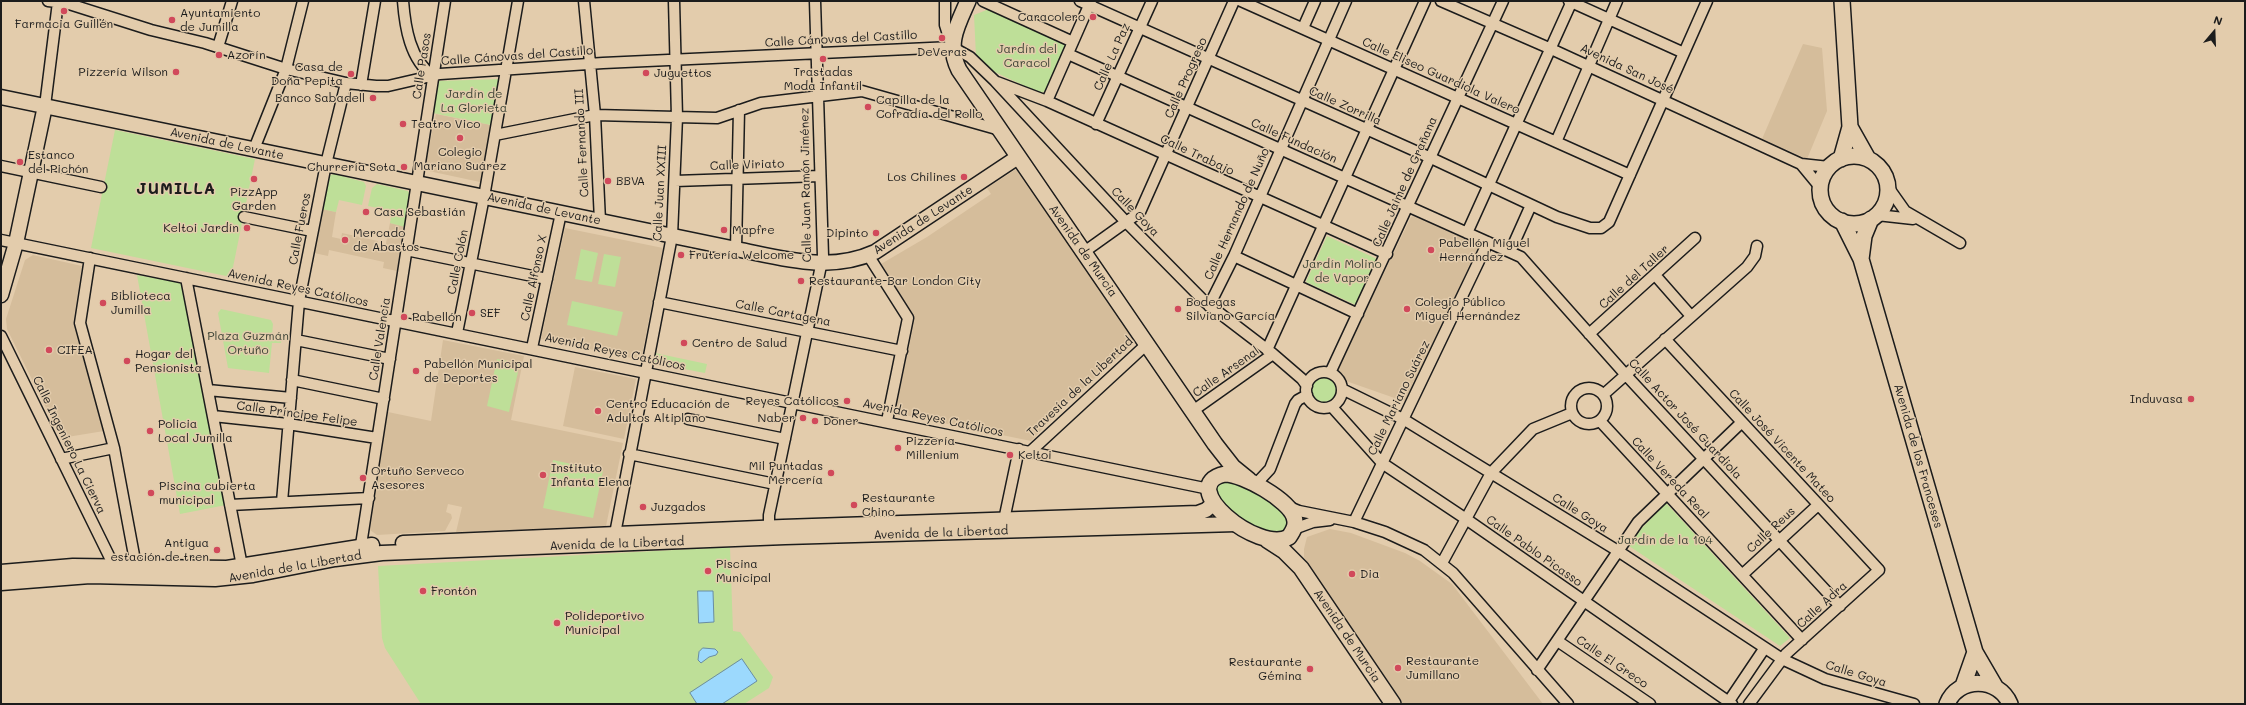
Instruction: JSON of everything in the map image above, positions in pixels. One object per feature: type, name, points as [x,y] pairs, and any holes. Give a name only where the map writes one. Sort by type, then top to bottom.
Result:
[{"type":"main road","points":[[952,47],[955,33],[968,1]]},
{"type":"main road","points":[[1842,1],[1850,127],[1868,159],[1878,166],[1888,187],[1885,202],[1874,217],[1864,236],[1861,259]]},
{"type":"main road","name":"Avenida de Murcia","points":[[952,47],[959,70],[1018,157],[1148,343],[1218,447],[1233,467],[1252,482]]},
{"type":"main road","name":"Avenida de Levante","points":[[1,97],[672,236],[822,264],[849,261],[868,255],[919,224],[1018,157]]},
{"type":"main road","points":[[2,290],[16,243],[45,106]]},
{"type":"main road","points":[[1835,163],[1850,127]]},
{"type":"main road","points":[[1868,159],[1854,157],[1835,163],[1824,173],[1820,187],[1821,198],[1825,208],[1832,216],[1842,222],[1852,224],[1874,217]]},
{"type":"main road","points":[[1842,222],[1861,259]]},
{"type":"main road","name":"Avenida de los Franceses","points":[[1861,259],[1975,652],[1996,688],[2003,693],[2010,704]]},
{"type":"main road","points":[[1218,447],[1218,465],[1209,496],[1213,504],[1236,524],[1284,551],[1301,568]]},
{"type":"main road","points":[[1213,483],[1229,474],[1252,482],[1287,506],[1295,518],[1294,550],[1301,568]]},
{"type":"main road","points":[[1,572],[52,567],[136,566],[198,569],[242,566],[362,550],[460,540],[614,540],[1004,520],[1198,513],[1206,510],[1213,504]]},
{"type":"main road","name":"Avenida de la Libertad","points":[[769,533],[1236,524]]},
{"type":"main road","points":[[1264,539],[1284,540],[1294,530]]},
{"type":"main road","name":"Avenida de la Libertad","points":[[1,583],[90,576],[215,580],[253,575],[362,550]]},
{"type":"main road","name":"Avenida de Murcia","points":[[1301,568],[1394,704]]},
{"type":"main road","points":[[1963,686],[1975,652]]},
{"type":"main road","points":[[1947,704],[1955,692],[1963,686],[1980,683],[1996,688]]},
{"type":"street","points":[[218,47],[232,1]]},
{"type":"street","points":[[254,149],[286,69],[303,1]]},
{"type":"street","points":[[361,85],[375,1]]},
{"type":"street","points":[[403,1],[410,47],[427,72],[433,76]]},
{"type":"street","name":"Calle Pasos","points":[[417,183],[445,1]]},
{"type":"street","name":"Calle Colón","points":[[457,333],[484,197],[518,1]]},
{"type":"street","name":"Calle Fernando III","points":[[584,1],[591,64],[600,221]]},
{"type":"street","name":"Calle Juan XXIII","points":[[629,454],[672,236],[677,117],[674,1]]},
{"type":"street","name":"Calle Juan Ramón Jiménez","points":[[769,533],[769,515],[822,264],[815,1]]},
{"type":"street","points":[[945,1],[945,25],[952,47]]},
{"type":"street","points":[[982,1],[1073,42]]},
{"type":"street","name":"Calle La Paz","points":[[1096,124],[1152,1]]},
{"type":"street","name":"Calle Progreso","points":[[1084,252],[1140,212],[1234,1]]},
{"type":"street","name":"Calle Eliseo Guardiola Valero","points":[[1241,1],[1263,5],[1302,28],[1630,175]]},
{"type":"street","points":[[1302,28],[1315,1]]},
{"type":"street","name":"Calle Hernando de Nuño","points":[[1209,306],[1234,256],[1346,1]]},
{"type":"street","points":[[1270,352],[1296,286],[1424,1]]},
{"type":"street","name":"Calle Jaime de Grañana","points":[[1330,373],[1387,254],[1503,1]]},
{"type":"street","points":[[1467,233],[1571,1],[1684,53]]},
{"type":"street","points":[[1556,142],[1617,1]]},
{"type":"street","points":[[1630,175],[1707,1]]},
{"type":"street","points":[[45,106],[54,2]]},
{"type":"street","name":"Calle Cánovas del Castillo","points":[[54,2],[76,4],[151,30],[218,47],[286,69],[361,85],[388,86],[433,76],[591,64],[952,47]]},
{"type":"street","points":[[1047,101],[1073,42],[1087,2]]},
{"type":"street","name":"Calle Zorrilla","points":[[1087,2],[1208,59],[1431,158],[1488,186],[1581,226],[1601,228],[1609,222],[1630,175]]},
{"type":"street","name":"Avenida San José","points":[[1446,2],[1801,164],[1820,187]]},
{"type":"street","name":"Calle Goya","points":[[952,47],[970,57],[995,81],[1126,222],[1209,306],[1270,352],[1302,379],[1307,391]]},
{"type":"street","name":"Calle Fundación","points":[[1068,54],[1188,106],[1510,252]]},
{"type":"street","name":"Calle Trabajo","points":[[995,81],[1047,101],[1259,198],[1387,254]]},
{"type":"street","name":"Calle Fueros","points":[[282,502],[299,301],[326,164],[346,83]]},
{"type":"street","points":[[495,135],[594,115],[717,118],[761,103],[862,91],[1000,130]]},
{"type":"street","points":[[736,249],[736,179],[739,110]]},
{"type":"street","name":"Avenida San José","points":[[1801,164],[1835,163]]},
{"type":"street","points":[[1,166],[101,187]]},
{"type":"street","name":"Calle Viriato","points":[[674,181],[820,176]]},
{"type":"street","name":"Calle Valencia","points":[[362,550],[377,438],[417,183]]},
{"type":"street","points":[[1888,187],[1905,211],[1917,220],[1960,243]]},
{"type":"street","points":[[1510,252],[1531,205]]},
{"type":"street","name":"Calle Alfonso X","points":[[532,348],[561,213]]},
{"type":"street","points":[[244,217],[312,231]]},
{"type":"street","points":[[1874,217],[1917,220]]},
{"type":"street","name":"Calle del Taller","points":[[1589,334],[1695,238]]},
{"type":"street","name":"Avenida Reyes Católicos","points":[[1,240],[1031,451],[1213,483]]},
{"type":"street","name":"Calle Mariano Suárez","points":[[1354,522],[1488,242]]},
{"type":"street","points":[[1603,395],[1747,267],[1755,256],[1757,246]]},
{"type":"street","points":[[406,250],[547,279]]},
{"type":"street","name":"Calle Actor José Guardiola","points":[[1510,252],[1521,257],[1625,374],[1840,606]]},
{"type":"street","points":[[868,255],[908,318],[888,421]]},
{"type":"street","points":[[1234,256],[1358,314]]},
{"type":"street","points":[[90,258],[80,323],[114,448],[136,566]]},
{"type":"street","points":[[1654,275],[1691,316]]},
{"type":"street","points":[[186,278],[242,566]]},
{"type":"street","name":"Calle Cartagena","points":[[658,302],[902,351]]},
{"type":"street","name":"Calle Ingeniero La Cierva","points":[[1,336],[112,562],[112,566]]},
{"type":"street","name":"Calle José Vicente Mateo","points":[[1665,339],[1879,570]]},
{"type":"street","points":[[296,340],[390,359]]},
{"type":"street","name":"Travesía de la Libertad","points":[[1031,451],[1148,343]]},
{"type":"street","name":"Calle Arsenal","points":[[1194,410],[1270,352]]},
{"type":"street","points":[[1252,482],[1270,469],[1295,404],[1307,391],[1315,374],[1330,373],[1339,380],[1342,389],[1339,401],[1332,407],[1318,407],[1313,404],[1307,391]]},
{"type":"street","points":[[292,380],[384,399]]},
{"type":"street","points":[[1592,388],[1603,395],[1607,408],[1600,421],[1594,424],[1581,423],[1572,413],[1571,400],[1579,390],[1592,388]]},
{"type":"street","name":"Calle Goya","points":[[1342,389],[1403,419],[1618,551],[1764,649],[1782,659],[1825,679],[1914,704]]},
{"type":"street","points":[[208,390],[291,398]]},
{"type":"street","name":"Calle Pablo Picasso","points":[[1332,407],[1382,463],[1466,519],[1729,704]]},
{"type":"street","points":[[1442,563],[1491,473],[1534,429],[1572,413]]},
{"type":"street","name":"Calle Príncipe Felipe","points":[[213,416],[288,424],[377,438]]},
{"type":"street","points":[[688,419],[785,439]]},
{"type":"street","name":"Calle Vereda Real","points":[[1600,421],[1802,640]]},
{"type":"street","points":[[1538,670],[1559,642],[1638,522],[1742,422]]},
{"type":"street","points":[[61,460],[114,448]]},
{"type":"street","points":[[1004,520],[1019,448]]},
{"type":"street","points":[[614,540],[629,454],[776,484]]},
{"type":"street","points":[[230,505],[369,498]]},
{"type":"street","name":"Calle Reus","points":[[1742,575],[1818,504]]},
{"type":"street","points":[[1287,506],[1299,511],[1354,522],[1405,540],[1424,550],[1453,573],[1568,704]]},
{"type":"street","points":[[1294,530],[1313,522],[1338,519]]},
{"type":"street","name":"Calle Adra","points":[[1749,704],[1782,659],[1879,570]]},
{"type":"street","name":"Calle El Greco","points":[[1559,642],[1650,704]]},
{"type":"street","points":[[1729,704],[1764,649]]},
{"type":"shaded area","points":[[1803,44],[1822,48],[1827,111],[1807,159],[1762,139]]},
{"type":"shaded area","name":"Colegio Mariano Suárez","points":[[436,114],[491,125],[480,182],[424,170]]},
{"type":"shaded area","points":[[1018,168],[1136,342],[1070,400],[1031,441],[895,413],[915,318],[881,264],[927,237],[991,194],[987,188]]},
{"type":"shaded area","name":"Mercado de Abastos","points":[[323,209],[336,212],[332,237],[341,239],[342,233],[378,241],[377,246],[385,248],[390,223],[403,226],[397,271],[383,268],[384,262],[329,250],[328,256],[314,253]]},
{"type":"shaded area","name":"Colegio Público Miguel Hernández","points":[[1414,216],[1477,244],[1478,247],[1406,402],[1346,381],[1337,370],[1411,217]]},
{"type":"shaded area","points":[[565,228],[663,248],[641,360],[541,339]]},
{"type":"shaded area","name":"CIFEA","points":[[33,255],[82,266],[73,323],[104,431],[61,438],[7,329],[6,319],[25,260]]},
{"type":"shaded area","points":[[443,340],[524,356],[511,420],[623,443],[606,526],[456,532],[462,507],[448,504],[446,512],[451,514],[452,518],[445,531],[377,535],[370,530],[388,412],[431,421]]},
{"type":"shaded area","name":"Centro Educación de Adultos Altiplano","points":[[575,367],[636,379],[624,439],[563,426]]},
{"type":"shaded area","points":[[1330,529],[1351,533],[1405,553],[1420,561],[1452,584],[1543,704],[1403,704],[1304,557],[1307,537]]},
{"type":"green space","name":"Jardín del Caracol","points":[[989,9],[1066,44],[1046,91],[1040,93],[986,68],[976,56],[974,15]]},
{"type":"green space","name":"Jardín de La Glorieta","points":[[501,79],[491,125],[433,113],[438,81]]},
{"type":"green space","points":[[115,130],[255,159],[231,277],[91,248]]},
{"type":"green space","points":[[334,174],[364,182],[366,186],[362,205],[339,200],[336,212],[321,209],[328,176]]},
{"type":"green space","points":[[377,184],[408,191],[410,195],[405,227],[390,223],[392,211],[368,206],[372,188]]},
{"type":"green space","name":"Jardín Molino de Vapor","points":[[1327,236],[1377,259],[1356,305],[1306,282]]},
{"type":"green space","points":[[581,249],[598,253],[592,282],[575,279]]},
{"type":"green space","points":[[604,254],[621,257],[615,287],[598,284]]},
{"type":"green space","points":[[137,275],[182,283],[226,505],[180,514]]},
{"type":"green space","points":[[572,301],[623,312],[617,336],[567,325]]},
{"type":"green space","name":"Plaza Guzmán Ortuño","points":[[221,309],[271,320],[273,324],[272,335],[282,336],[281,343],[272,343],[269,373],[228,368],[218,313]]},
{"type":"green space","points":[[655,353],[707,364],[705,373],[653,363]]},
{"type":"green space","points":[[497,359],[520,363],[509,412],[487,406]]},
{"type":"green space","points":[[1324,378],[1329,379],[1335,385],[1335,395],[1329,401],[1324,402],[1319,401],[1313,395],[1312,390],[1313,385],[1319,379]]},
{"type":"green space","points":[[553,460],[603,471],[593,518],[543,508]]},
{"type":"green space","points":[[1225,479],[1245,484],[1286,513],[1290,526],[1278,536],[1247,524],[1215,498],[1216,485]]},
{"type":"green space","name":"Jardín de la 104","points":[[1666,503],[1790,638],[1780,646],[1629,546],[1642,528]]},
{"type":"green space","name":"Polideportivo Municipal","points":[[730,547],[733,631],[740,632],[773,677],[769,688],[744,704],[421,704],[385,648],[382,638],[378,566]]},
{"type":"water","points":[[698,591],[713,591],[714,622],[699,623]]},
{"type":"water","points":[[703,648],[715,649],[718,652],[716,655],[709,657],[701,663],[698,660],[699,652]]},
{"type":"water","points":[[742,659],[757,681],[722,704],[697,704],[690,693]]},
{"type":"place","name":"Farmacia Guillén","points":[[64,11]]},
{"type":"place","name":"Caracolero","points":[[1093,17]]},
{"type":"place","name":"Ayuntamiento de Jumilla","points":[[172,20]]},
{"type":"place","name":"DeVeras","points":[[942,38]]},
{"type":"place","name":"Azorín","points":[[219,55]]},
{"type":"place","name":"Trastadas Moda Infantil","points":[[823,59]]},
{"type":"place","name":"Pizzería Wilson","points":[[176,72]]},
{"type":"place","name":"Juguettos","points":[[646,73]]},
{"type":"place","name":"Casa de Doña Pepita","points":[[351,74]]},
{"type":"place","name":"Banco Sabadell","points":[[373,98]]},
{"type":"place","name":"Capilla de la Cofradía del Rollo","points":[[868,107]]},
{"type":"place","name":"Teatro Vico","points":[[403,124]]},
{"type":"place","name":"Colegio Mariano Suárez","points":[[460,138]]},
{"type":"place","name":"Estanco del Pichón","points":[[20,162]]},
{"type":"place","name":"Churrería Sota","points":[[404,167]]},
{"type":"place","name":"Los Chilines","points":[[964,177]]},
{"type":"place","name":"PizzApp Garden","points":[[254,179]]},
{"type":"place","name":"BBVA","points":[[608,181]]},
{"type":"place","name":"Casa Sebastián","points":[[366,212]]},
{"type":"place","name":"Keltoi Jardín","points":[[247,228]]},
{"type":"place","name":"Mapfre","points":[[724,230]]},
{"type":"place","name":"Dipinto","points":[[876,233]]},
{"type":"place","name":"Mercado de Abastos","points":[[345,240]]},
{"type":"place","name":"Pabellón Miguel Hernández","points":[[1431,250]]},
{"type":"place","name":"Frutería Welcome","points":[[681,255]]},
{"type":"place","name":"Restaurante-Bar London City","points":[[801,281]]},
{"type":"place","name":"Biblioteca Jumilla","points":[[103,303]]},
{"type":"place","name":"Bodegas Silviano García","points":[[1178,309]]},
{"type":"place","name":"Colegio Público Miguel Hernández","points":[[1407,309]]},
{"type":"place","name":"SEF","points":[[472,313]]},
{"type":"place","name":"Pabellón","points":[[404,317]]},
{"type":"place","name":"Centro de Salud","points":[[684,343]]},
{"type":"place","name":"CIFEA","points":[[49,350]]},
{"type":"place","name":"Hogar del Pensionista","points":[[127,361]]},
{"type":"place","name":"Pabellón Municipal de Deportes","points":[[416,371]]},
{"type":"place","name":"Induvasa","points":[[2191,399]]},
{"type":"place","name":"Reyes Católicos","points":[[847,401]]},
{"type":"place","name":"Centro Educación de Adultos Altiplano","points":[[598,411]]},
{"type":"place","name":"Naber","points":[[803,418]]},
{"type":"place","name":"Doner","points":[[815,421]]},
{"type":"place","name":"Policia Local Jumilla","points":[[150,431]]},
{"type":"place","name":"Pizzería Millenium","points":[[898,448]]},
{"type":"place","name":"Keltoi","points":[[1010,455]]},
{"type":"place","name":"Mil Puntadas Mercería","points":[[831,473]]},
{"type":"place","name":"Instituto Infanta Elena","points":[[543,475]]},
{"type":"place","name":"Ortuño Serveco Asesores","points":[[363,478]]},
{"type":"place","name":"Piscina cubierta municipal","points":[[151,493]]},
{"type":"place","name":"Restaurante Chino","points":[[854,505]]},
{"type":"place","name":"Juzgados","points":[[643,507]]},
{"type":"place","name":"Antigua estación de tren","points":[[217,550]]},
{"type":"place","name":"Piscina Municipal","points":[[708,571]]},
{"type":"place","name":"Dia","points":[[1352,574]]},
{"type":"place","name":"Frontón","points":[[423,591]]},
{"type":"place","name":"Polideportivo Municipal","points":[[557,623]]},
{"type":"place","name":"Restaurante Jumillano","points":[[1398,668]]},
{"type":"place","name":"Restaurante Gémina","points":[[1310,669]]},
{"type":"district","name":"JUMILLA","points":[[176,189]]}]
